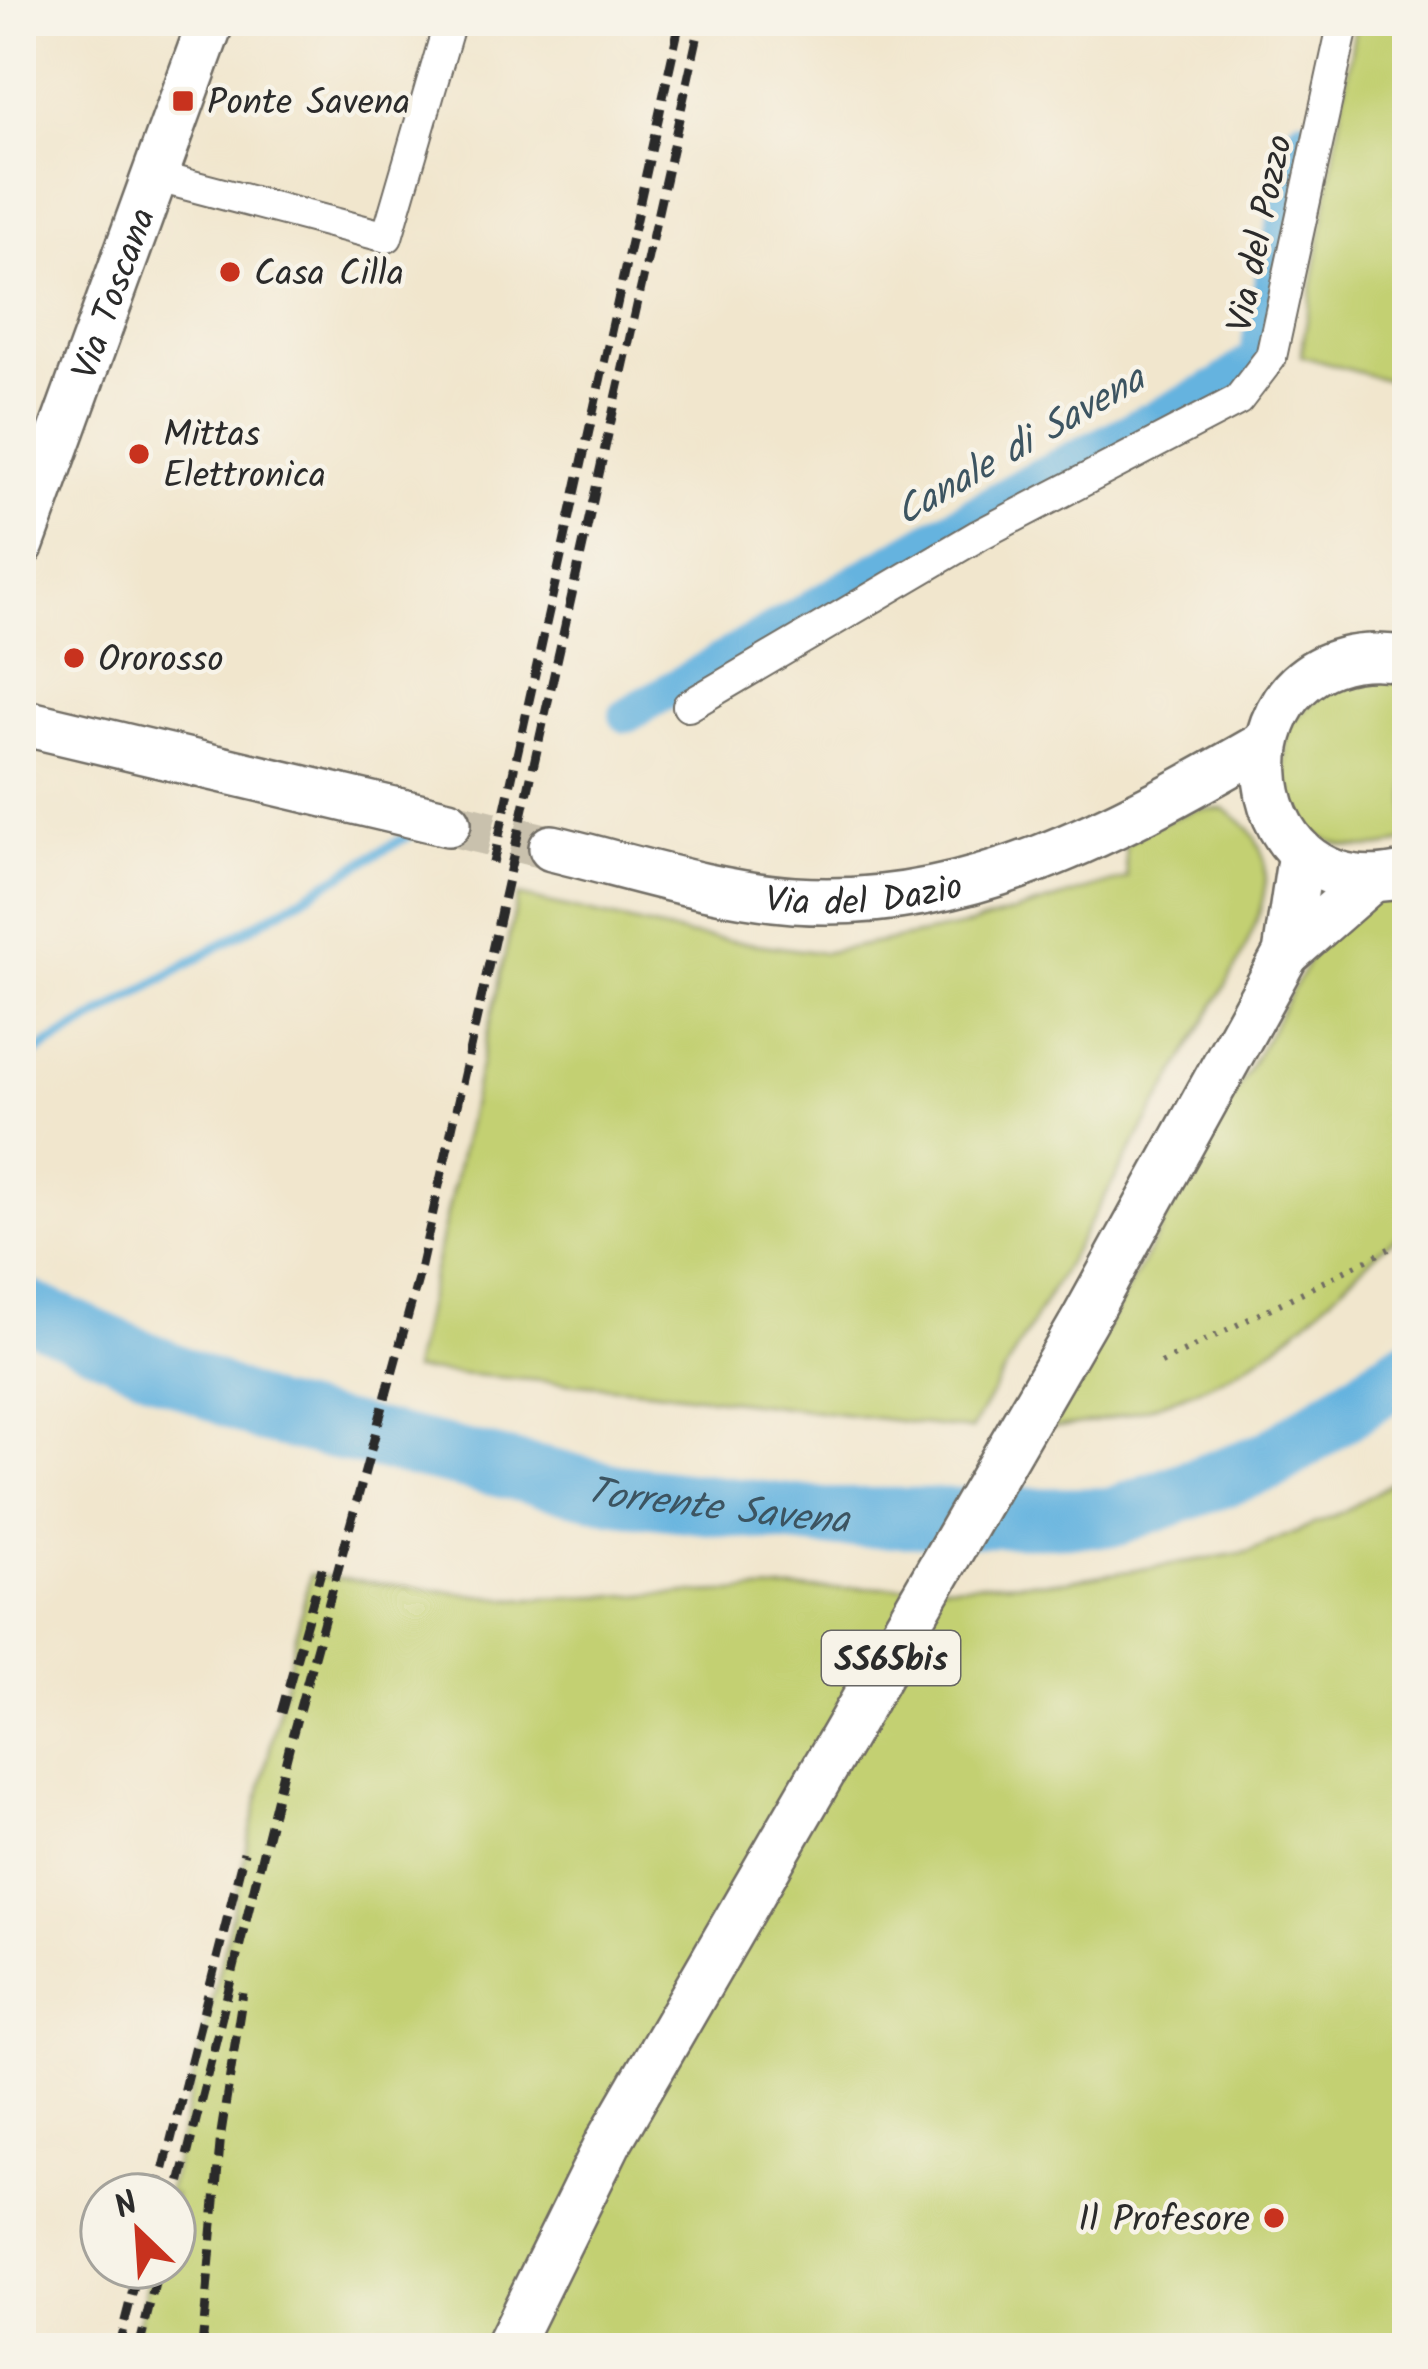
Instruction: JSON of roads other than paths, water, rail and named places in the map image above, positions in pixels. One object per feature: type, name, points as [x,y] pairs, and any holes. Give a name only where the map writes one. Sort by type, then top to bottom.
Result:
[{"type":"main road","name":"Via Toscana","points":[[21,544],[36,451],[154,176],[211,21]]},
{"type":"main road","name":"Via del Dazio","points":[[552,848],[793,899],[903,896],[1023,867],[1165,802],[1264,744],[1273,719],[1307,678],[1356,657],[1399,650]]},
{"type":"main road","points":[[21,722],[448,824]]},
{"type":"main road","points":[[1264,744],[1262,779],[1271,812],[1301,853],[1333,872],[1389,877]]},
{"type":"main road","name":"Via del Dazio","points":[[1165,802],[1234,801],[1271,812]]},
{"type":"main road","name":"SS65bis","points":[[507,2348],[608,2143],[1084,1320],[1286,954],[1301,853]]},
{"type":"main road","name":"SS65bis","points":[[1286,954],[1389,877]]},
{"type":"street","name":"Via Toscana","points":[[154,176],[387,237],[450,21]]},
{"type":"street","name":"Via del Pozzo","points":[[688,706],[979,535],[1238,400],[1271,357],[1344,21]]},
{"type":"waterway","name":"Canale di Savena","points":[[627,715],[1035,478],[1220,385],[1256,358],[1303,136]]},
{"type":"waterway","name":"Canale di Savena","points":[[21,1061],[411,834]]},
{"type":"waterway","name":"Torrente Savena","points":[[21,1307],[269,1415],[617,1494],[825,1518],[1114,1517],[1271,1460],[1407,1369]]},
{"type":"tunnel","points":[[448,823],[552,848]]},
{"type":"railway","points":[[493,863],[680,21]]},
{"type":"railway","points":[[183,2171],[291,1740],[418,1279],[701,21]]},
{"type":"railway","points":[[281,1713],[322,1568]]},
{"type":"railway","points":[[163,2171],[244,1852]]},
{"type":"railway","points":[[202,2348],[221,2133],[243,1993]]},
{"type":"railway","points":[[118,2348],[133,2291]]},
{"type":"railway","points":[[139,2348],[153,2291]]},
{"type":"place","name":"Ponte Savena","points":[[183,101]]},
{"type":"place","name":"Casa Cilla","points":[[230,272]]},
{"type":"place","name":"Mittas Elettronica","points":[[139,454]]},
{"type":"place","name":"Ororosso","points":[[74,658]]},
{"type":"place","name":"Il Profesore","points":[[1274,2218]]}]
